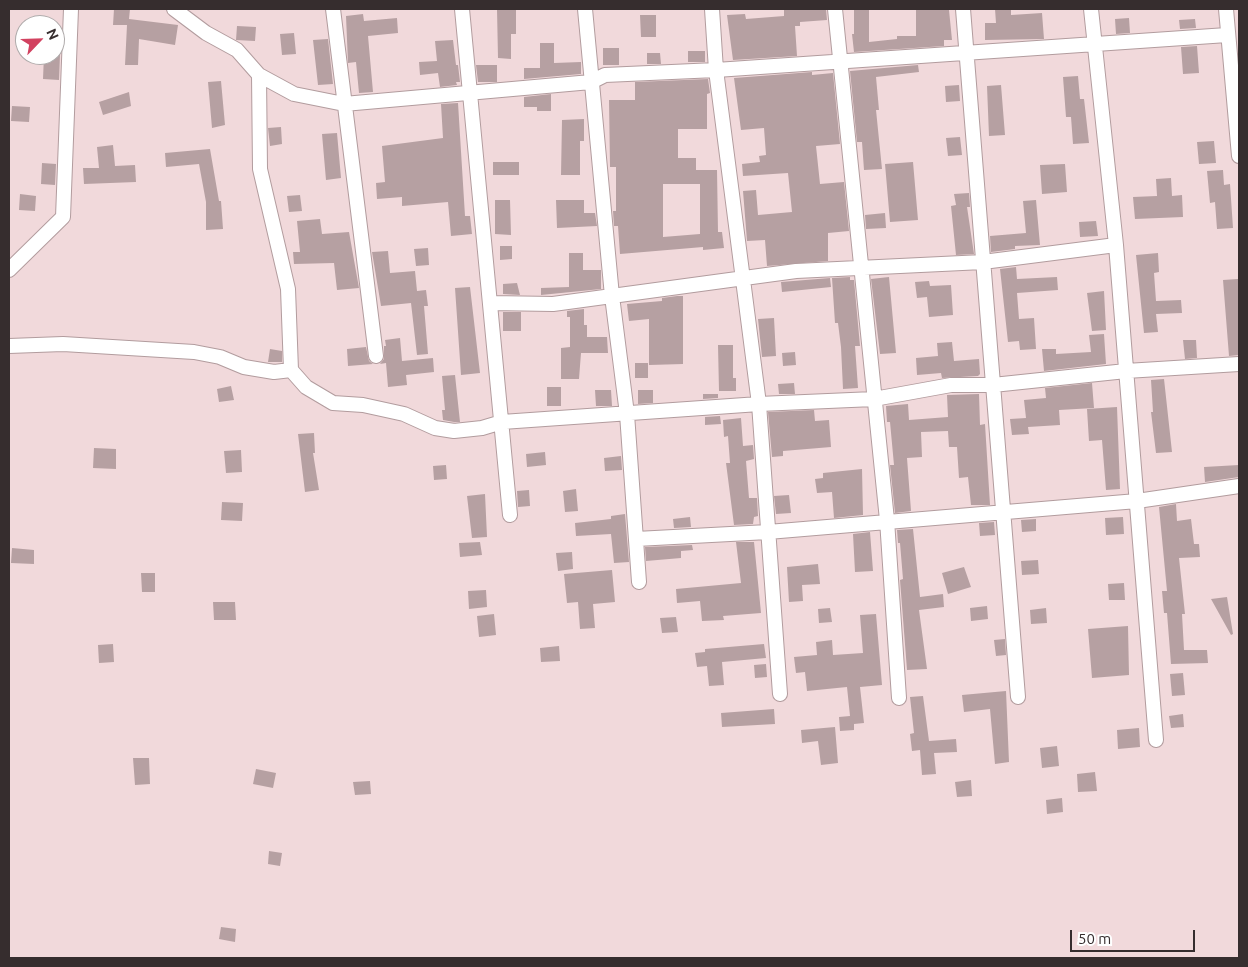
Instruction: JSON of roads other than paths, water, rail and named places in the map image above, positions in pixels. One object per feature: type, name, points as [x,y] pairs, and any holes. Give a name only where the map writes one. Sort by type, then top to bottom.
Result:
[{"type":"street","points":[[9,270],[63,217],[71,9]]},
{"type":"street","points":[[174,9],[206,33],[237,50],[259,75],[294,94],[344,104],[591,82],[605,75],[716,70],[1093,44],[1231,27]]},
{"type":"street","points":[[333,9],[376,356]]},
{"type":"street","points":[[462,9],[472,92],[510,515]]},
{"type":"street","points":[[585,9],[612,296],[627,414],[639,582]]},
{"type":"street","points":[[712,9],[716,70],[759,404],[780,694]]},
{"type":"street","points":[[835,9],[887,520],[899,698]]},
{"type":"street","points":[[962,9],[1018,697]]},
{"type":"street","points":[[1091,9],[1093,44],[1116,245],[1156,740]]},
{"type":"street","points":[[1226,9],[1231,27],[1239,156]]},
{"type":"street","points":[[259,75],[260,169],[288,289],[292,370],[306,387],[333,403],[363,405],[404,414],[435,428],[471,429],[502,422],[759,404],[874,399],[951,385],[993,385],[1126,371],[1239,364]]},
{"type":"street","points":[[491,303],[553,304],[796,272],[860,267],[982,262],[1116,245]]},
{"type":"street","points":[[9,346],[63,344],[194,352],[220,357],[244,367],[274,372],[292,370]]},
{"type":"street","points":[[636,539],[768,532],[887,520],[1137,501],[1239,486]]}]
